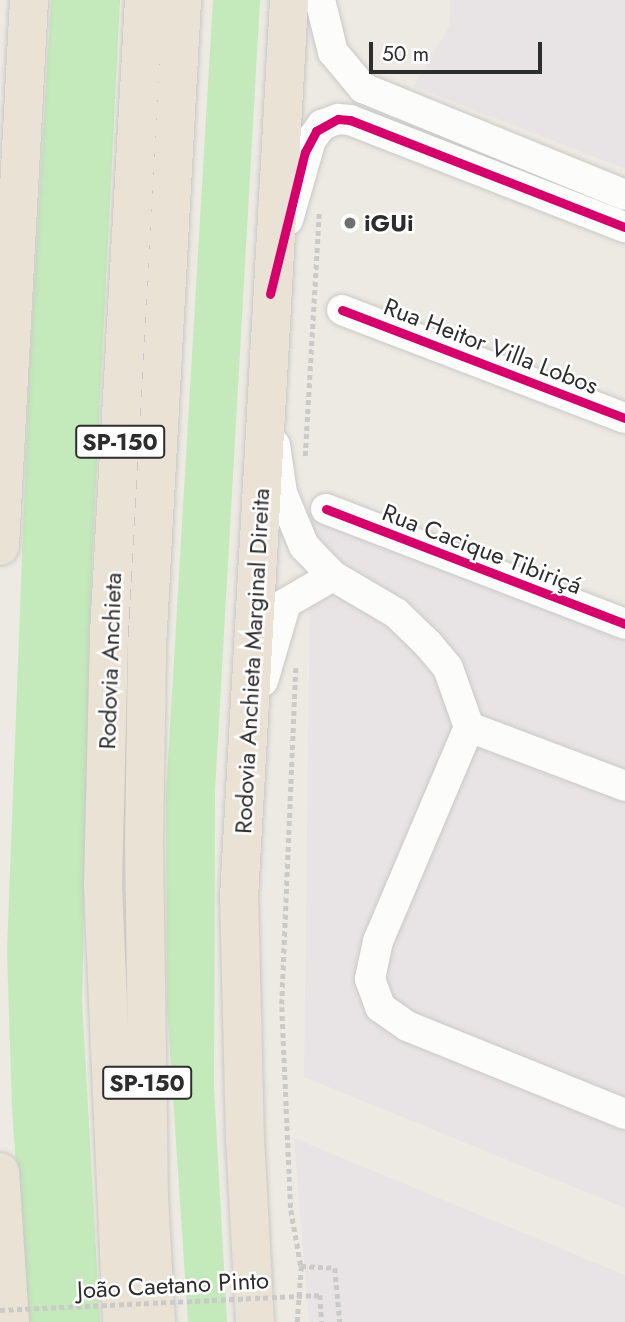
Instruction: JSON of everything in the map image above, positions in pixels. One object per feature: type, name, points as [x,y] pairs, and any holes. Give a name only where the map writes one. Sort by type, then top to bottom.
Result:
[{"type":"highway","points":[[0,546],[29,0]]},
{"type":"highway","name":"Rodovia Anchieta","points":[[122,1322],[103,884],[109,634],[144,0]]},
{"type":"highway","name":"Rodovia Anchieta","points":[[156,1322],[149,1196],[145,912],[147,647],[182,0]]},
{"type":"highway","name":"Rodovia Anchieta Marginal Direita","points":[[255,1322],[239,898],[251,733],[265,379],[289,0]]},
{"type":"highway","points":[[0,1171],[10,1322]]},
{"type":"street","points":[[320,0],[333,52],[363,88],[625,195]]},
{"type":"street","points":[[270,294],[305,152],[316,131],[338,119],[625,227]]},
{"type":"street","name":"Rua Heitor Villa Lobos","points":[[342,310],[625,418]]},
{"type":"street","points":[[265,379],[282,493],[304,546],[333,576],[396,613],[428,644],[448,668],[469,727],[379,942],[370,979],[380,1007],[407,1026],[625,1114]]},
{"type":"street","name":"Rua Cacique Tibiriçá","points":[[326,509],[625,624]]},
{"type":"street","points":[[251,733],[286,603],[333,576]]},
{"type":"street","points":[[469,727],[625,786]]},
{"type":"street","points":[[0,1304],[4,1322]]},
{"type":"path","points":[[304,461],[320,204]]},
{"type":"path","points":[[296,660],[282,1007],[291,1210],[301,1266],[298,1322]]},
{"type":"path","points":[[301,1266],[335,1268],[340,1294],[340,1322]]},
{"type":"shaded area","points":[[450,0],[625,0],[625,169],[413,86],[449,27]]},
{"type":"shaded area","points":[[311,508],[625,632],[625,1208],[304,1077]]},
{"type":"shaded area","points":[[294,1138],[625,1275],[625,1322],[309,1322]]},
{"type":"green space","points":[[51,0],[120,0],[92,561],[82,1001],[100,1322],[27,1322],[12,1108],[7,951],[29,375]]},
{"type":"green space","points":[[213,0],[260,0],[215,791],[214,1088],[227,1322],[188,1322],[167,1006],[166,795]]},
{"type":"cycle path","points":[[270,294],[305,152],[316,131],[338,119],[350,120],[625,227]]},
{"type":"cycle path","points":[[342,310],[625,418]]},
{"type":"cycle path","points":[[326,509],[625,624]]},
{"type":"place","name":"iGUi","points":[[350,223]]}]
